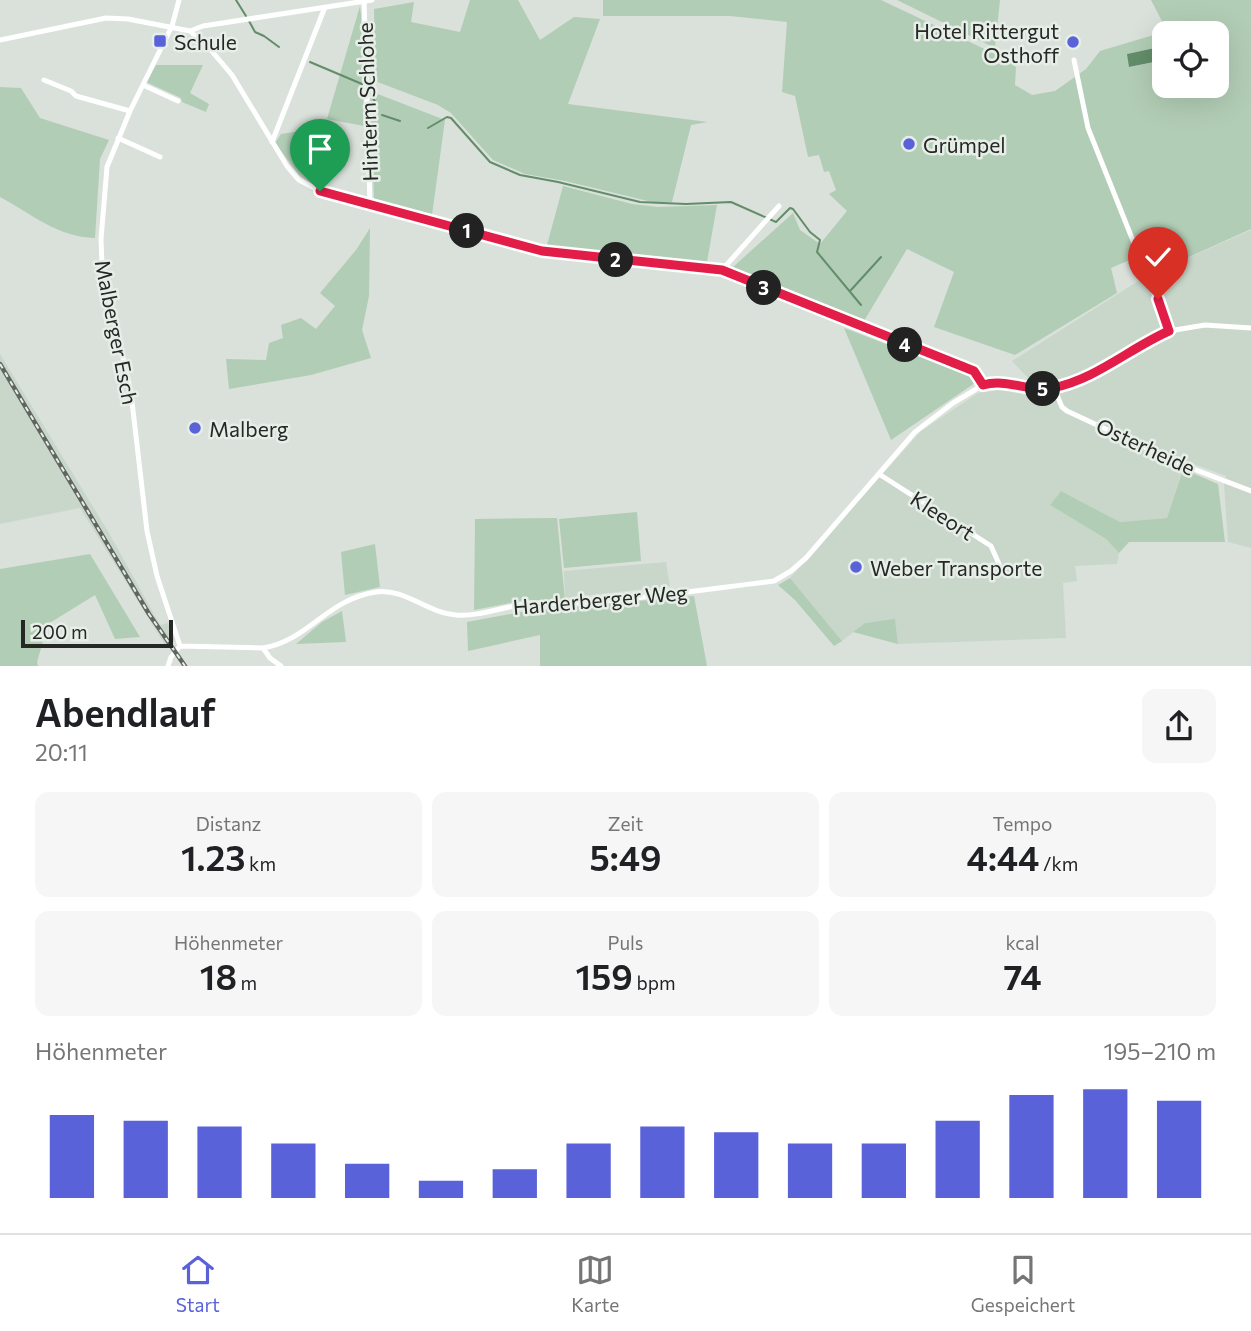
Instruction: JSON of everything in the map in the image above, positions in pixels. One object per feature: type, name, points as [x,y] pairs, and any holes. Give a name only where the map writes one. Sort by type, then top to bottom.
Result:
[{"type":"street","name":"Malberger Esch","points":[[179,0],[172,26],[130,111],[107,167],[100,239],[102,265],[131,393],[147,530],[157,576],[180,646]]},
{"type":"street","points":[[190,32],[203,26],[372,0]]},
{"type":"street","name":"Hinterm Schlohe","points":[[363,1],[370,205]]},
{"type":"street","points":[[272,142],[326,7]]},
{"type":"street","points":[[0,40],[106,18],[172,26],[190,32],[210,49],[232,75],[272,142],[299,180],[320,191],[542,251],[722,270],[974,371],[983,385],[996,382],[1036,390],[1054,388],[1092,373],[1169,331],[1205,325],[1251,328]]},
{"type":"street","points":[[1074,60],[1088,128],[1169,331]]},
{"type":"street","points":[[44,80],[71,90],[76,96],[130,111]]},
{"type":"street","points":[[143,85],[178,101]]},
{"type":"street","points":[[118,138],[160,157]]},
{"type":"street","points":[[722,270],[779,206]]},
{"type":"street","name":"Harderberger Weg","points":[[180,646],[263,648],[292,640],[345,601],[376,592],[399,593],[432,609],[457,615],[528,604],[596,601],[774,581],[806,558],[915,432],[953,403],[983,385]]},
{"type":"street","name":"Osterheide","points":[[1054,388],[1062,407],[1067,411],[1183,465],[1251,491]]},
{"type":"street","name":"Kleeort","points":[[879,474],[990,546],[999,564]]},
{"type":"street","points":[[168,666],[171,656],[180,646]]},
{"type":"street","points":[[263,648],[270,658],[281,666]]},
{"type":"shaded area","points":[[470,0],[518,0],[540,40],[574,17],[600,19],[568,104],[708,122],[691,125],[672,202],[652,202],[525,174],[493,160],[451,113],[438,105],[375,81],[374,9],[414,2],[411,22],[460,32]]},
{"type":"shaded area","points":[[603,0],[881,0],[995,54],[1016,67],[1015,85],[1032,95],[1055,91],[1086,69],[1100,51],[1152,35],[1152,49],[1127,54],[1130,67],[1152,62],[1152,98],[1229,98],[1229,21],[1162,21],[1151,0],[1251,0],[1251,229],[1180,261],[1169,243],[1111,268],[1117,293],[1015,355],[934,327],[954,272],[907,249],[864,321],[733,267],[793,213],[800,230],[820,244],[847,211],[829,194],[836,190],[829,171],[824,172],[819,155],[808,157],[795,96],[782,92],[787,22],[730,16],[603,16]]},
{"type":"shaded area","points":[[897,0],[1000,0],[995,48]]},
{"type":"shaded area","points":[[360,6],[361,15],[364,126],[327,119]]},
{"type":"shaded area","points":[[1152,49],[1152,62],[1129,67],[1127,54]]},
{"type":"shaded area","points":[[156,65],[203,65],[190,93],[209,104],[206,112],[146,82]]},
{"type":"shaded area","points":[[0,87],[21,88],[40,118],[109,140],[100,159],[95,238],[69,234],[45,224],[0,197]]},
{"type":"shaded area","points":[[370,91],[445,120],[432,215],[374,199]]},
{"type":"shaded area","points":[[325,127],[312,184],[299,175],[275,143],[281,134]]},
{"type":"shaded area","points":[[563,186],[632,204],[658,207],[717,205],[707,262],[547,245]]},
{"type":"shaded area","points":[[370,228],[369,296],[362,330],[371,358],[311,375],[229,389],[226,359],[266,360],[269,343],[283,338],[281,325],[301,318],[316,329],[335,306],[320,293],[356,250]]},
{"type":"shaded area","points":[[1251,230],[1251,548],[1228,542],[1224,485],[1226,476],[1185,461],[1167,518],[1120,522],[1061,491],[1050,505],[1106,539],[1119,553],[1117,564],[1075,566],[1077,581],[1063,583],[1066,638],[898,644],[895,620],[865,623],[842,641],[790,578],[921,431],[978,393],[998,390],[1028,395],[1049,392],[1054,380],[1027,377],[1012,361],[1143,278]]},
{"type":"shaded area","points":[[1169,243],[1179,259],[1151,271],[1143,254]]},
{"type":"shaded area","points":[[844,328],[973,377],[975,383],[891,440]]},
{"type":"shaded area","points":[[0,354],[109,533],[160,625],[168,623],[175,640],[167,648],[80,508],[0,524]]},
{"type":"shaded area","points":[[1183,469],[1218,484],[1225,542],[1129,542],[1119,553],[1106,539],[1050,505],[1061,491],[1120,522],[1167,518]]},
{"type":"shaded area","points":[[637,512],[641,561],[564,568],[559,519]]},
{"type":"shaded area","points":[[557,518],[565,600],[525,600],[474,610],[475,519]]},
{"type":"shaded area","points":[[375,544],[380,587],[345,595],[341,552]]},
{"type":"shaded area","points":[[90,554],[140,637],[115,639],[95,595],[48,624],[38,666],[0,666],[0,569]]},
{"type":"shaded area","points":[[666,562],[670,586],[565,598],[564,571]]},
{"type":"shaded area","points":[[790,578],[842,641],[834,646],[795,600],[778,585]]},
{"type":"shaded area","points":[[694,596],[707,666],[540,666],[540,635],[468,651],[467,622],[527,611]]},
{"type":"shaded area","points":[[342,611],[346,642],[296,644],[322,622]]},
{"type":"shaded area","points":[[895,619],[898,644],[853,632],[865,623]]},
{"type":"waterway","points":[[236,0],[246,16]]},
{"type":"waterway","points":[[249,21],[255,32],[279,47]]},
{"type":"waterway","points":[[310,62],[362,84]]},
{"type":"waterway","points":[[372,97],[377,104]]},
{"type":"waterway","points":[[382,115],[400,121]]},
{"type":"waterway","points":[[428,128],[447,117],[451,118],[490,162],[520,175],[640,202],[731,202],[776,222],[790,208],[793,209],[810,232],[820,240],[817,252],[861,305]]},
{"type":"waterway","points":[[851,290],[881,257]]},
{"type":"railway","points":[[0,364],[149,614],[185,666]]},
{"type":"place","name":"Schule","points":[[160,41]]},
{"type":"place","name":"Hotel Rittergut Osthoff","points":[[1073,42]]},
{"type":"place","name":"Grümpel","points":[[909,144]]},
{"type":"place","name":"Malberg","points":[[195,428]]},
{"type":"place","name":"Weber Transporte","points":[[856,567]]},
{"type":"route","points":[[320,191],[561,255],[722,270],[974,371],[983,385],[996,382],[1036,390],[1054,388],[1092,373],[1169,331],[1158,299]]}]
